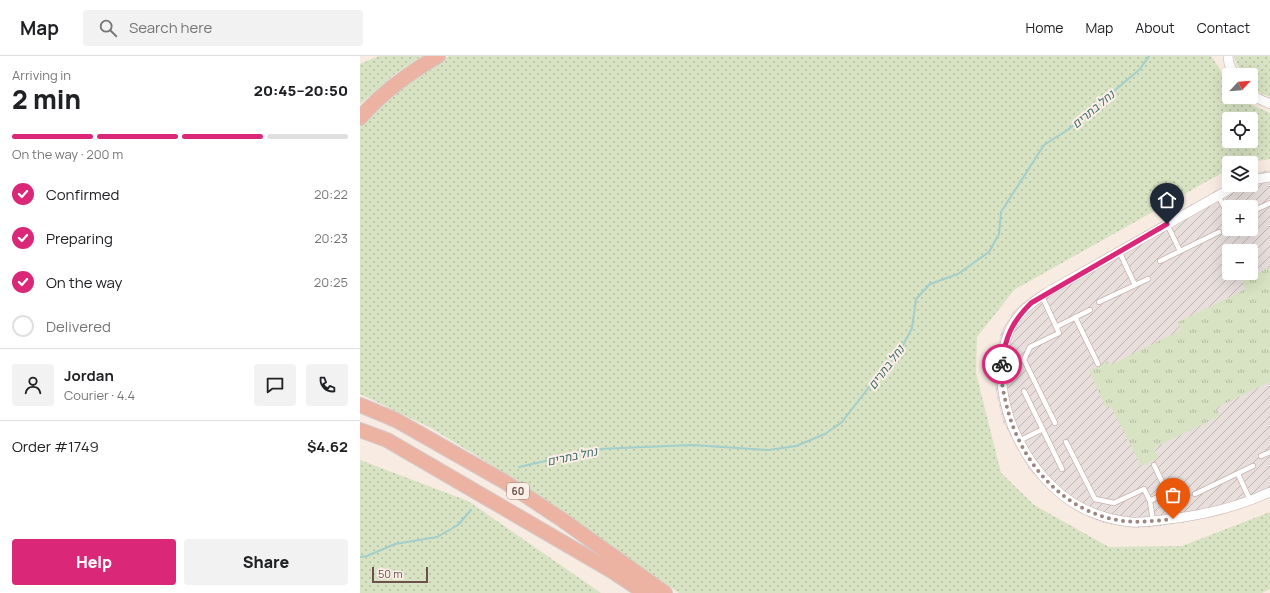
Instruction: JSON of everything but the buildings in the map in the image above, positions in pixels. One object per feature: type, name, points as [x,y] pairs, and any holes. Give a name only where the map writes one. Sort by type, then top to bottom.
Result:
[{"type":"highway","points":[[360,118],[385,92],[417,68],[438,56]]},
{"type":"highway","name":"60","points":[[360,405],[396,420],[505,482],[561,519],[665,593]]},
{"type":"highway","name":"60","points":[[360,430],[387,440],[612,571],[644,593]]},
{"type":"street","points":[[1228,56],[1232,68]]},
{"type":"street","points":[[1258,98],[1270,104]]},
{"type":"street","points":[[1258,179],[1270,177]]},
{"type":"street","points":[[1224,192],[1031,303],[1018,316],[1009,331],[1003,348],[1001,368],[1003,391],[1009,415],[1019,441],[1030,461],[1044,478],[1059,492],[1094,514],[1132,522],[1180,518],[1212,512],[1270,492]]},
{"type":"lane","points":[[1218,195],[1222,203]]},
{"type":"lane","points":[[1258,208],[1270,202]]},
{"type":"lane","points":[[1167,224],[1180,251]]},
{"type":"lane","points":[[1160,261],[1219,232]]},
{"type":"lane","points":[[1119,251],[1135,285]]},
{"type":"lane","points":[[1099,302],[1148,278]]},
{"type":"lane","points":[[1042,296],[1059,332],[1030,347],[1024,360],[1055,423]]},
{"type":"lane","points":[[1056,327],[1090,310]]},
{"type":"lane","points":[[1075,317],[1098,364]]},
{"type":"lane","points":[[1024,391],[1062,469]]},
{"type":"lane","points":[[1019,441],[1043,429]]},
{"type":"lane","points":[[1066,442],[1095,499],[1114,503],[1144,489],[1150,501],[1153,521]]},
{"type":"lane","points":[[1261,456],[1270,452]]},
{"type":"lane","points":[[1150,501],[1167,492],[1154,465]]},
{"type":"lane","points":[[1195,494],[1253,466]]},
{"type":"lane","points":[[1238,474],[1250,500]]},
{"type":"shaded area","points":[[1270,170],[1270,497],[1220,515],[1188,522],[1135,528],[1100,522],[1080,513],[1062,501],[1029,469],[1003,422],[995,387],[994,365],[1002,329],[1012,314],[1035,294],[1222,187],[1222,192],[1258,192],[1258,172]]},
{"type":"green space","points":[[379,56],[422,56],[395,74],[360,104],[360,64]]},
{"type":"green space","points":[[449,56],[1211,56],[1222,72],[1222,104],[1250,104],[1270,113],[1270,159],[1258,161],[1258,156],[1222,156],[1222,173],[1014,290],[977,337],[976,373],[1001,473],[1034,505],[1109,547],[1182,546],[1270,512],[1270,589],[1262,593],[679,593],[516,480],[431,428],[360,394],[360,127],[379,105],[412,78]]},
{"type":"green space","points":[[1234,56],[1270,56],[1270,97],[1258,91],[1258,68],[1239,68]]},
{"type":"green space","points":[[1270,267],[1270,382],[1216,408],[1220,416],[1154,448],[1158,458],[1141,466],[1111,406],[1106,408],[1089,371],[1108,361],[1110,365],[1181,330],[1178,322],[1246,289],[1242,281],[1258,280],[1258,273]]},
{"type":"green space","points":[[360,460],[468,501],[601,593],[360,593]]},
{"type":"waterway","name":"נחל בתרים","points":[[519,467],[598,449],[692,445],[769,450],[796,446],[825,434],[842,422],[883,369],[900,351],[912,328],[916,299],[930,284],[958,274],[989,252],[999,234],[1001,212],[1044,145],[1069,129],[1140,69],[1149,56]]},
{"type":"waterway","name":"נחל בתרים","points":[[360,557],[367,556],[395,544],[437,537],[458,525],[471,510]]},
{"type":"way so far","points":[[1002,364],[1003,391],[1009,415],[1019,441],[1030,461],[1044,478],[1059,492],[1094,514],[1113,519],[1132,522],[1173,519]]},
{"type":"route","points":[[1002,364],[1003,348],[1009,331],[1018,316],[1031,303],[1167,224]]}]
